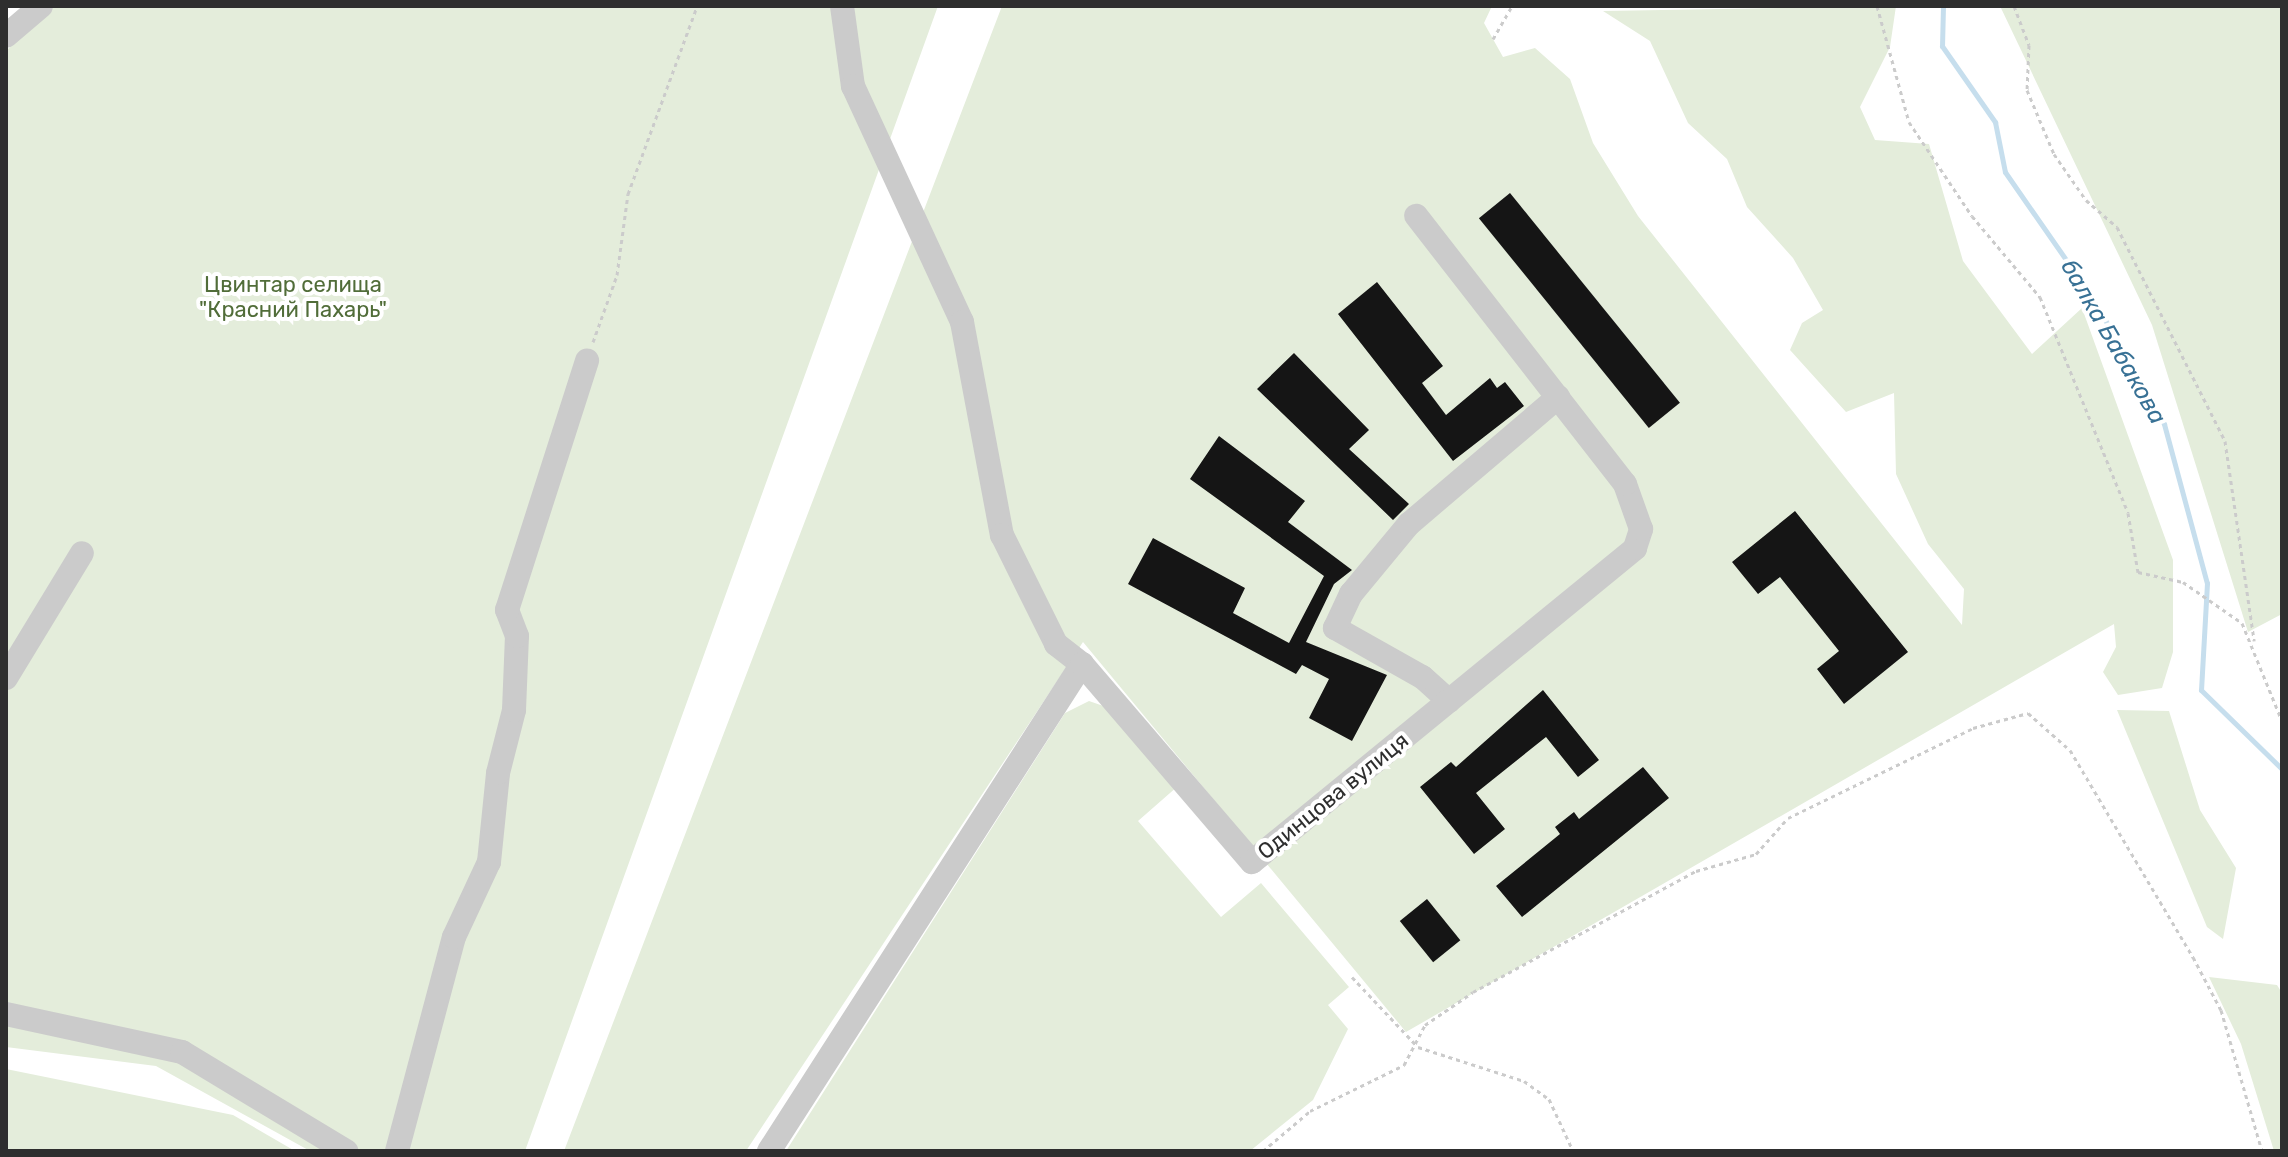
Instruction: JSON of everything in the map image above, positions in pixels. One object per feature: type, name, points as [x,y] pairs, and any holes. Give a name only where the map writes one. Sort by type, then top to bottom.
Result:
[{"type":"street","points":[[6,36],[41,6]]},
{"type":"street","points":[[769,1151],[1082,664],[1056,644],[1002,535],[962,322],[853,86],[842,6]]},
{"type":"street","name":"Одинцова вулиця","points":[[1082,664],[1252,862],[1635,548],[1637,507],[1558,397],[1416,216]]},
{"type":"street","points":[[397,1151],[454,937],[489,862],[498,773],[514,710],[517,636],[507,610],[587,361]]},
{"type":"street","points":[[1449,701],[1422,677],[1335,628],[1351,594],[1409,524],[1558,397]]},
{"type":"street","points":[[6,678],[82,553]]},
{"type":"street","points":[[6,1014],[182,1052],[346,1151]]},
{"type":"path","points":[[587,361],[617,275],[628,194],[697,6]]},
{"type":"path","points":[[1493,39],[1512,6]]},
{"type":"path","points":[[1877,6],[1909,122],[1964,206],[2040,297],[2128,513],[2138,572],[2183,582],[2225,605],[2255,645]]},
{"type":"path","points":[[2014,6],[2029,45],[2027,90],[2054,154],[2086,200],[2117,227],[2225,441],[2255,645],[2282,721]]},
{"type":"path","points":[[1263,1151],[1310,1111],[1404,1065],[1418,1047],[1425,1025],[1473,992],[1696,871],[1756,854],[1788,818],[1973,728],[2028,713],[2070,750],[2193,957],[2221,1010],[2262,1151]]},
{"type":"path","points":[[1352,977],[1418,1047],[1524,1081],[1563,1118],[1573,1151]]},
{"type":"green space","name":"Цвинтар селища \"Красний Пахарь\"","points":[[51,6],[938,6],[525,1151],[310,1151],[156,1066],[6,1047],[6,51]]},
{"type":"green space","points":[[1002,6],[1492,6],[1484,23],[1503,57],[1535,48],[1570,79],[1593,143],[1638,216],[1962,625],[1964,589],[1928,544],[1896,474],[1894,393],[1846,412],[1790,350],[1802,323],[1823,310],[1793,258],[1747,207],[1727,159],[1688,123],[1650,41],[1603,11],[1896,6],[1890,47],[1860,107],[1875,140],[1929,144],[1963,261],[2032,354],[2082,308],[2173,560],[2173,652],[2162,688],[2118,695],[2103,672],[2116,647],[2114,624],[1406,1032],[1083,642],[746,1151],[564,1151]]},
{"type":"green space","points":[[2000,6],[2282,6],[2282,614],[2248,632],[2152,325]]},
{"type":"green space","points":[[1089,701],[1112,709],[1178,786],[1138,821],[1221,917],[1261,883],[1349,987],[1328,1005],[1348,1029],[1313,1100],[1250,1151],[786,1151],[1065,713]]},
{"type":"green space","points":[[2117,710],[2169,711],[2200,810],[2236,868],[2223,939],[2207,927]]},
{"type":"green space","points":[[2209,977],[2277,985],[2282,993],[2282,1151],[2274,1151],[2241,1044]]},
{"type":"green space","points":[[6,1069],[233,1115],[295,1151],[6,1151]]},
{"type":"building","points":[[1510,193],[1680,403],[1649,428],[1479,218]]},
{"type":"building","points":[[1377,282],[1443,366],[1422,383],[1446,415],[1490,378],[1497,388],[1505,382],[1524,406],[1453,461],[1338,314]]},
{"type":"building","points":[[1294,353],[1369,430],[1349,449],[1409,504],[1393,520],[1257,389]]},
{"type":"building","points":[[1219,436],[1305,501],[1288,522],[1352,570],[1334,584],[1306,642],[1387,675],[1352,741],[1309,718],[1329,679],[1302,665],[1296,674],[1128,584],[1153,538],[1245,588],[1233,613],[1289,643],[1324,576],[1190,479]]},
{"type":"building","points":[[1795,511],[1908,652],[1844,704],[1817,669],[1839,651],[1780,577],[1758,594],[1732,562]]},
{"type":"building","points":[[1543,690],[1599,760],[1578,777],[1546,737],[1476,793],[1505,829],[1474,854],[1420,787],[1451,762],[1456,767]]},
{"type":"building","points":[[1643,767],[1669,798],[1522,917],[1496,886],[1560,834],[1555,827],[1574,812],[1579,819]]},
{"type":"building","points":[[1427,899],[1460,940],[1433,962],[1400,921]]},
{"type":"waterway","name":"балка Бабакова","points":[[1943,6],[1942,46],[1995,122],[2005,172],[2092,297],[2164,424],[2207,583],[2201,690],[2282,769]]}]
